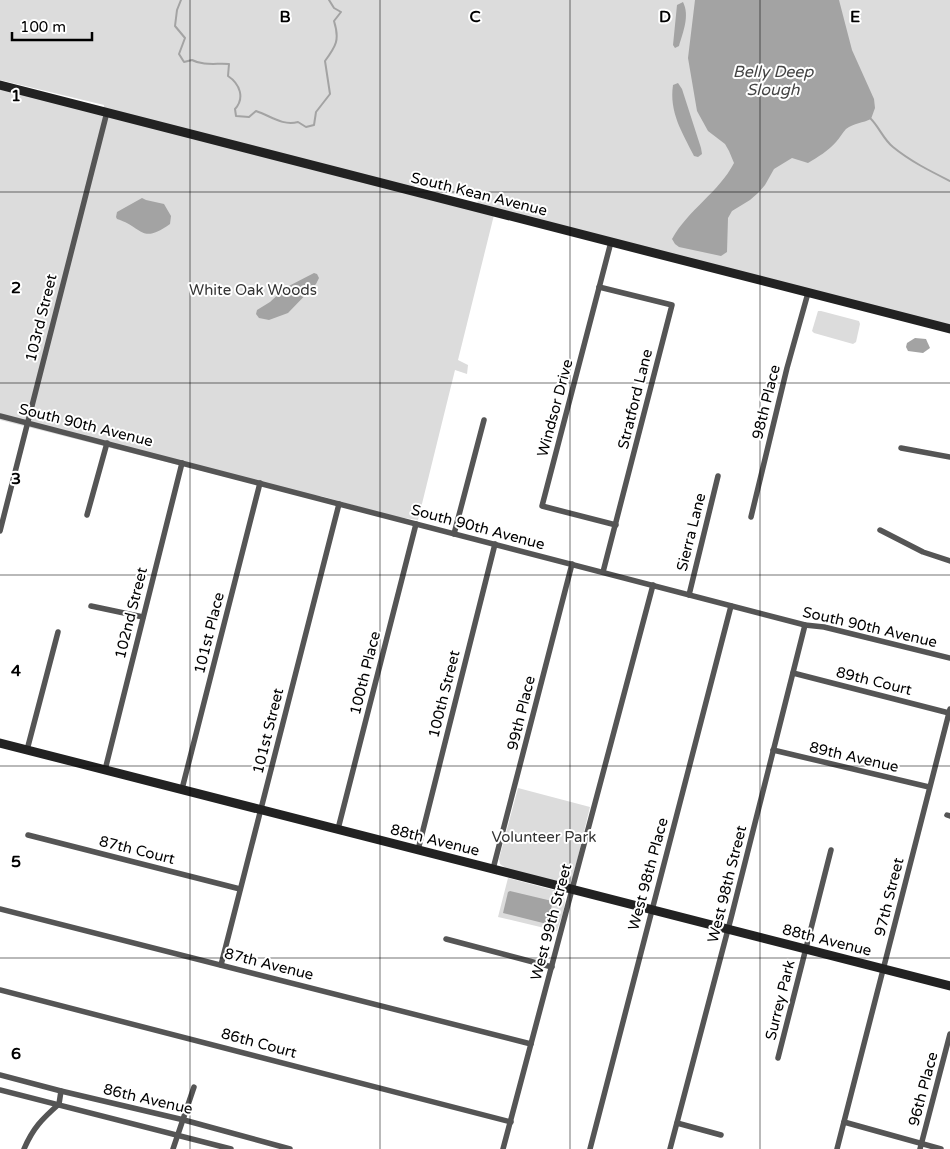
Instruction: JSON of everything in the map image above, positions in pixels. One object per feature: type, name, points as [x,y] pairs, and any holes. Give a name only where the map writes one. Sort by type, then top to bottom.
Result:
[{"type":"street","name":"South Kean Avenue","points":[[0,85],[950,330]]},
{"type":"street","name":"103rd Street","points":[[0,531],[107,112]]},
{"type":"street","name":"Windsor Drive","points":[[611,242],[542,506],[616,525]]},
{"type":"street","name":"Stratford Lane","points":[[599,287],[672,305],[603,572]]},
{"type":"street","name":"98th Place","points":[[751,517],[787,368],[808,293]]},
{"type":"street","name":"South 90th Avenue","points":[[0,416],[805,625],[824,626],[950,658]]},
{"type":"street","points":[[454,534],[484,420]]},
{"type":"street","points":[[87,515],[107,443]]},
{"type":"street","points":[[901,448],[950,456]]},
{"type":"street","name":"102nd Street","points":[[105,770],[182,463]]},
{"type":"street","name":"Sierra Lane","points":[[688,595],[718,476]]},
{"type":"street","name":"101st Place","points":[[182,789],[260,483]]},
{"type":"street","name":"101st Street","points":[[221,965],[339,504]]},
{"type":"street","name":"100th Place","points":[[338,829],[416,524]]},
{"type":"street","points":[[880,530],[924,552],[950,561]]},
{"type":"street","name":"100th Street","points":[[418,850],[494,544]]},
{"type":"street","name":"99th Place","points":[[493,869],[572,564]]},
{"type":"street","name":"West 99th Street","points":[[503,1149],[653,585]]},
{"type":"street","points":[[91,606],[143,618]]},
{"type":"street","name":"West 98th Place","points":[[590,1149],[731,606]]},
{"type":"street","name":"West 98th Street","points":[[670,1149],[805,625]]},
{"type":"street","points":[[27,750],[58,632]]},
{"type":"street","name":"89th Court","points":[[793,673],[950,711]]},
{"type":"street","name":"97th Street","points":[[838,1149],[929,787],[950,711]]},
{"type":"street","name":"88th Avenue","points":[[0,743],[950,986]]},
{"type":"street","name":"89th Avenue","points":[[773,750],[929,787]]},
{"type":"street","name":"87th Court","points":[[28,835],[240,889]]},
{"type":"street","name":"Surrey Park","points":[[778,1058],[831,850]]},
{"type":"street","name":"87th Avenue","points":[[0,909],[531,1044]]},
{"type":"street","points":[[446,939],[552,966]]},
{"type":"street","name":"86th Court","points":[[0,990],[510,1122]]},
{"type":"street","name":"96th Place","points":[[921,1146],[950,1034]]},
{"type":"street","name":"86th Avenue","points":[[0,1075],[61,1092],[184,1120],[290,1149]]},
{"type":"street","points":[[173,1149],[194,1087]]},
{"type":"street","points":[[0,1090],[231,1149]]},
{"type":"street","points":[[24,1149],[39,1121],[59,1104],[61,1092]]},
{"type":"street","points":[[844,1122],[921,1146],[941,1149]]},
{"type":"street","points":[[677,1123],[721,1135]]},
{"type":"green space","name":"White Oak Woods","points":[[0,0],[950,0],[950,329],[494,215],[458,360],[468,365],[467,374],[455,370],[418,520],[391,516],[321,496],[294,494],[0,420],[0,85],[103,111],[104,105],[0,80]],"holes":[[[415,185],[478,200],[476,208],[413,191]]]},
{"type":"green space","points":[[818,311],[859,321],[856,342],[853,344],[814,333],[812,331]]},
{"type":"green space","name":"Volunteer Park","points":[[518,788],[590,807],[570,883],[567,884],[507,869],[500,864],[499,859]]},
{"type":"green space","points":[[508,878],[561,892],[565,900],[557,931],[498,917]]},
{"type":"water","name":"Belly Deep Slough","points":[[695,0],[839,0],[852,50],[874,99],[875,108],[871,119],[846,129],[833,145],[812,161],[808,163],[792,158],[774,169],[758,193],[732,211],[728,218],[727,252],[721,256],[679,247],[672,239],[686,219],[720,183],[734,163],[725,144],[708,131],[697,111],[688,58]]},
{"type":"water","points":[[683,2],[686,13],[685,24],[679,46],[675,48],[673,45],[677,5]]},
{"type":"water","points":[[678,83],[682,89],[701,148],[702,154],[698,157],[694,156],[675,113],[672,95],[673,85]]},
{"type":"water","points":[[142,198],[164,204],[171,216],[170,224],[160,230],[147,234],[117,219],[117,212]]},
{"type":"water","points":[[314,273],[319,278],[316,284],[288,313],[269,320],[259,318],[256,314],[257,310],[270,302],[285,288]]},
{"type":"water","points":[[915,338],[926,339],[930,348],[923,353],[908,351],[907,343]]},
{"type":"water","points":[[508,892],[552,901],[547,924],[503,913]]},
{"type":"waterway","points":[[181,0],[177,10],[175,26],[185,38],[179,54],[184,62],[192,60],[205,64],[229,64],[228,76],[236,83],[240,91],[240,100],[235,109],[236,116],[249,117],[256,111],[282,122],[298,122],[306,127],[314,125],[316,112],[330,94],[325,61],[336,42],[337,33],[334,21],[341,12],[334,8],[329,0]]},
{"type":"waterway","points":[[871,119],[893,147],[928,170],[950,181]]}]
